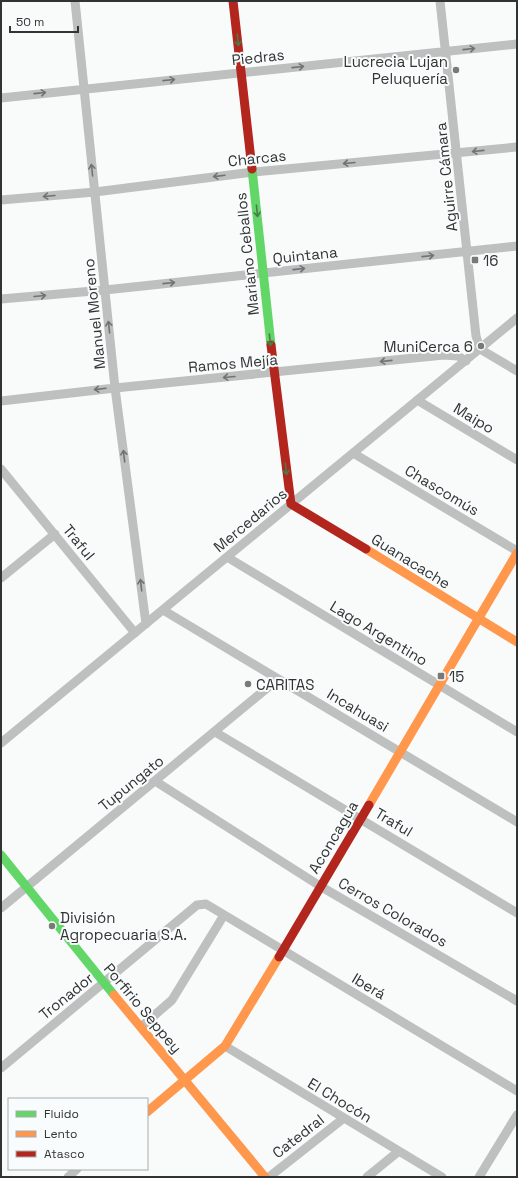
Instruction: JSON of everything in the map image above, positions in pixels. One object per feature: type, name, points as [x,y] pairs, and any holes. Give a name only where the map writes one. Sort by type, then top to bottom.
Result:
[{"type":"street","name":"Manuel Moreno","points":[[74,1],[115,388],[146,624]]},
{"type":"street","name":"Mariano Ceballos","points":[[233,1],[274,373],[291,504]]},
{"type":"street","name":"Aguirre Cámara","points":[[440,1],[476,336],[480,349]]},
{"type":"street","name":"Piedras","points":[[1,98],[84,88],[517,44]]},
{"type":"street","name":"Charcas","points":[[1,200],[95,192],[253,172],[517,147]]},
{"type":"street","name":"Quintana","points":[[1,299],[105,290],[517,246]]},
{"type":"street","name":"Mercedarios","points":[[1,743],[517,318]]},
{"type":"street","points":[[480,349],[517,371]]},
{"type":"street","name":"Ramos Mejía","points":[[1,401],[444,355],[458,356],[466,361]]},
{"type":"street","points":[[1,409],[11,400]]},
{"type":"street","name":"Maipo","points":[[418,400],[517,460]]},
{"type":"street","name":"Chascomús","points":[[353,453],[517,552]]},
{"type":"street","name":"Traful","points":[[1,469],[135,633]]},
{"type":"street","name":"Guanacache","points":[[291,504],[517,642]]},
{"type":"street","points":[[1,578],[55,534]]},
{"type":"street","name":"Aconcagua","points":[[148,1111],[225,1046],[479,619],[517,552]]},
{"type":"street","name":"Lago Argentino","points":[[227,557],[517,732]]},
{"type":"street","name":"Incahuasi","points":[[163,610],[517,822]]},
{"type":"street","name":"Tupungato","points":[[1,908],[278,679]]},
{"type":"street","name":"Traful","points":[[215,732],[517,913]]},
{"type":"street","name":"Cerros Colorados","points":[[155,781],[320,886],[517,1001]]},
{"type":"street","name":"Porfirio Seppey","points":[[1,855],[104,984],[265,1177]]},
{"type":"street","name":"Iberá","points":[[206,904],[517,1091]]},
{"type":"street","name":"Tronador","points":[[1,1068],[104,984],[197,905],[206,904]]},
{"type":"street","points":[[141,1027],[172,1000],[224,915]]},
{"type":"street","name":"El Chocón","points":[[225,1046],[442,1177]]},
{"type":"street","points":[[479,1177],[517,1115]]},
{"type":"street","name":"Catedral","points":[[269,1177],[344,1118]]},
{"type":"street","points":[[367,1177],[399,1151]]},
{"type":"street","points":[[68,1177],[76,1170]]},
{"type":"traffic: fast","points":[[252,169],[271,345]]},
{"type":"traffic: fast","points":[[1,855],[114,995]]},
{"type":"traffic: slow","points":[[366,549],[517,642]]},
{"type":"traffic: slow","points":[[369,805],[517,553]]},
{"type":"traffic: slow","points":[[148,1111],[225,1046],[279,957]]},
{"type":"traffic: slow","points":[[114,995],[265,1177]]},
{"type":"traffic: jam","points":[[233,1],[252,169]]},
{"type":"traffic: jam","points":[[271,345],[291,504],[366,549]]},
{"type":"traffic: jam","points":[[279,957],[369,805]]},
{"type":"place","name":"Lucrecia Lujan Peluquería","points":[[456,70]]},
{"type":"place","name":"16","points":[[475,260]]},
{"type":"place","name":"MuniCerca 6","points":[[481,346]]},
{"type":"place","name":"15","points":[[441,676]]},
{"type":"place","name":"CARITAS","points":[[248,684]]},
{"type":"place","name":"División Agropecuaria S.A.","points":[[52,926]]}]
